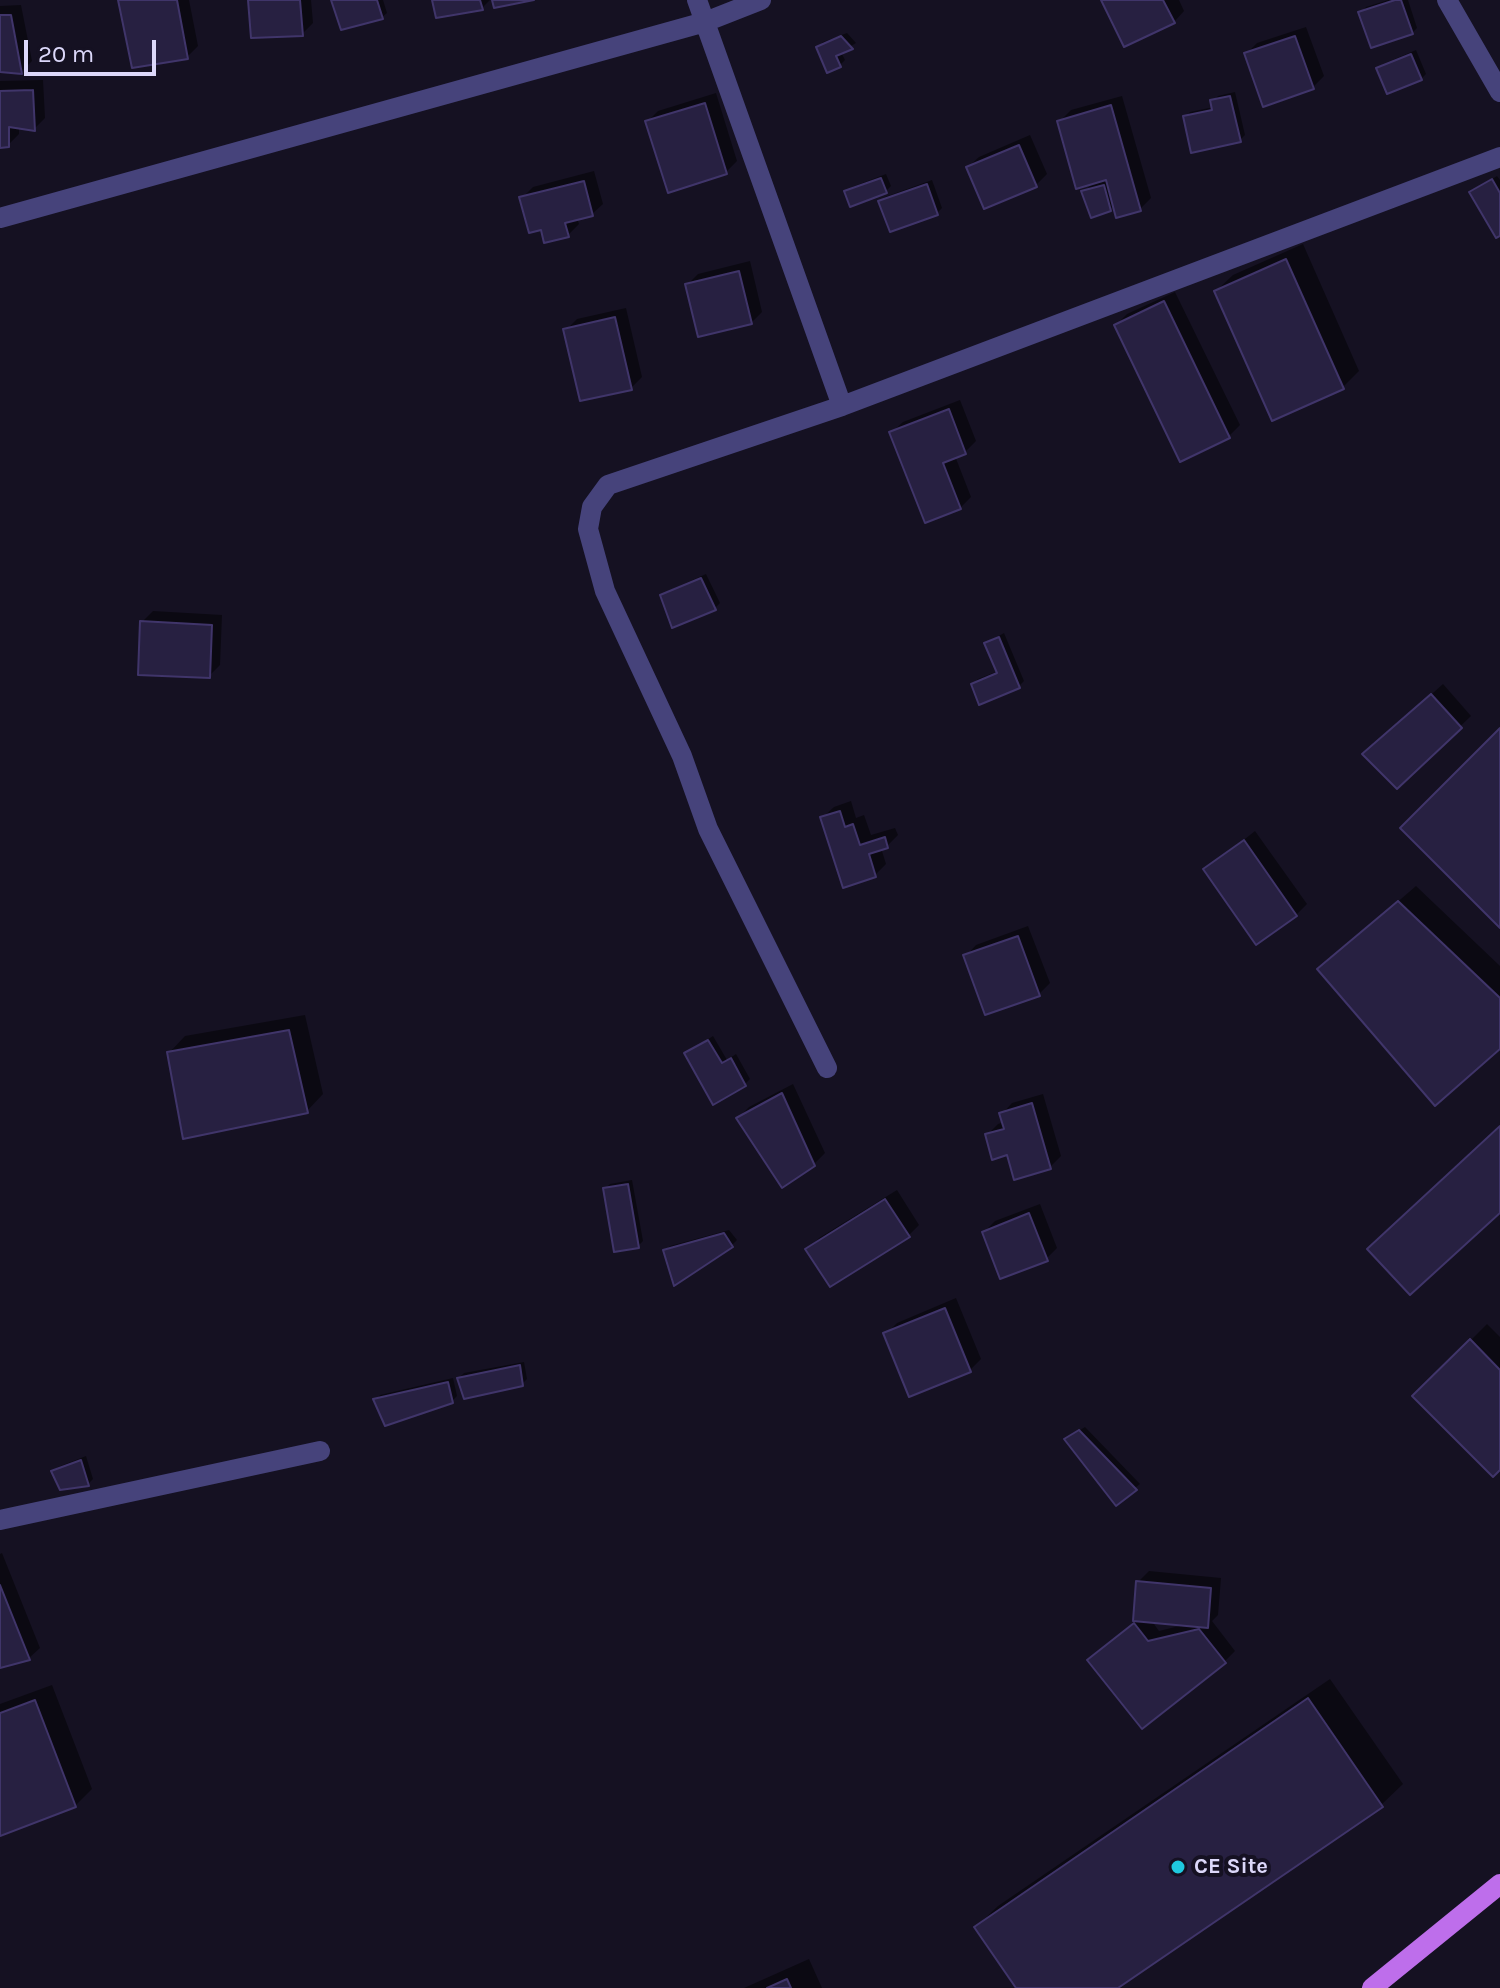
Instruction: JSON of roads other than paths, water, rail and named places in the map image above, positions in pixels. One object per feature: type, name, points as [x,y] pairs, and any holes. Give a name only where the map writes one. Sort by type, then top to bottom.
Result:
[{"type":"main road","points":[[1372,1988],[1500,1884]]},
{"type":"street","points":[[697,0],[842,406]]},
{"type":"street","points":[[0,218],[705,22],[761,0]]},
{"type":"street","points":[[1447,0],[1500,92]]},
{"type":"street","points":[[827,1068],[708,829],[682,756],[605,591],[588,529],[592,507],[608,485],[842,406],[1500,157]]},
{"type":"street","points":[[0,1520],[320,1451]]},
{"type":"place","name":"CE Site","points":[[1178,1867]]}]
